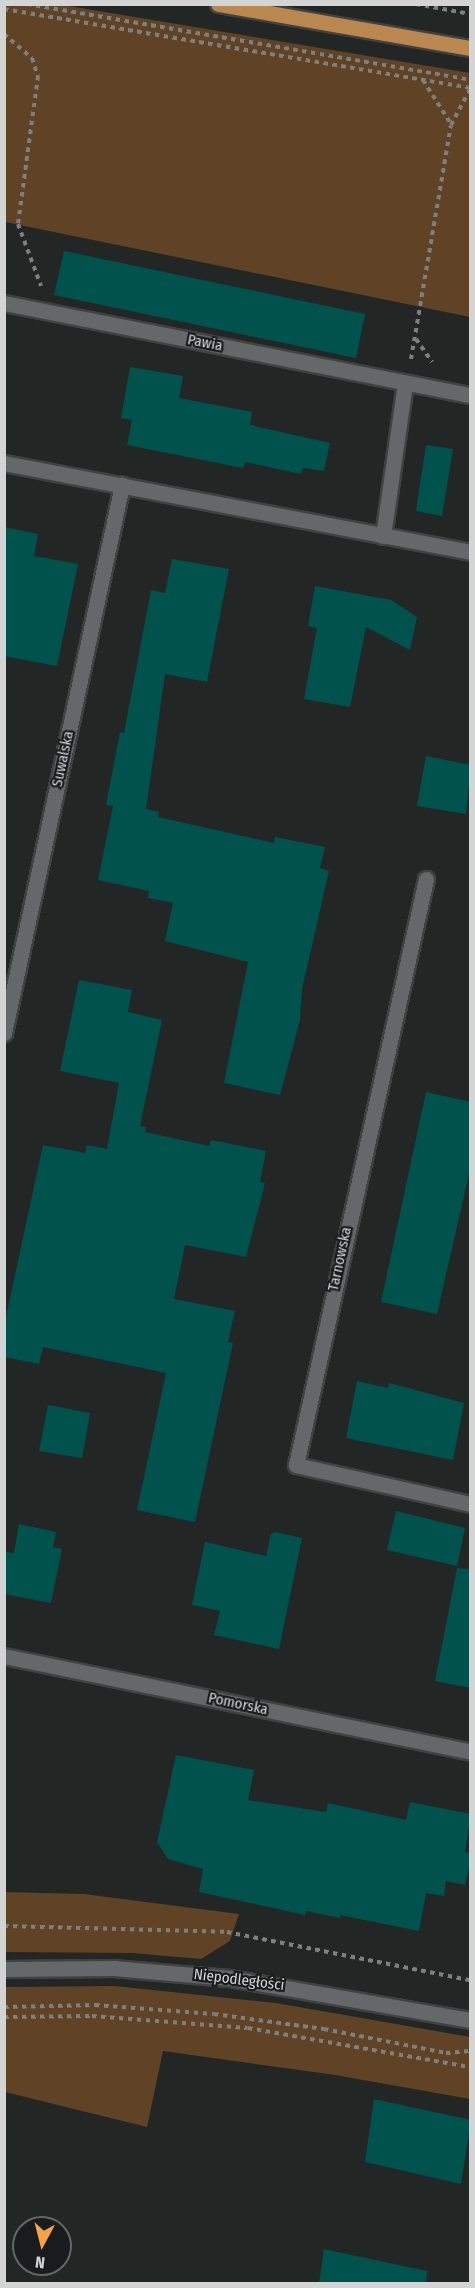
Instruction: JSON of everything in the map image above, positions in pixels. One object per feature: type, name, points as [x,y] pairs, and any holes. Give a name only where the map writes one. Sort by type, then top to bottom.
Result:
[{"type":"main road","points":[[218,4],[471,48]]},
{"type":"street","name":"Pawia","points":[[4,303],[405,384],[471,395]]},
{"type":"street","points":[[383,536],[405,384]]},
{"type":"street","points":[[4,463],[471,552]]},
{"type":"street","name":"Suwalska","points":[[4,1033],[122,486]]},
{"type":"street","name":"Tarnowska","points":[[426,879],[296,1465],[471,1504]]},
{"type":"street","name":"Pomorska","points":[[4,1656],[471,1752]]},
{"type":"street","name":"Niepodległości","points":[[4,1969],[113,1968],[218,1977],[471,2020]]},
{"type":"path","points":[[27,4],[471,80]]},
{"type":"path","points":[[416,4],[471,14]]},
{"type":"path","points":[[4,9],[471,88],[451,125],[405,384]]},
{"type":"path","points":[[4,34],[32,58],[38,76],[18,224],[51,312]]},
{"type":"path","points":[[423,80],[451,125]]},
{"type":"path","points":[[4,1926],[227,1932],[471,1980]]},
{"type":"path","points":[[4,2007],[95,2006],[214,2014],[324,2029],[446,2053],[471,2051]]},
{"type":"path","points":[[4,2017],[92,2016],[248,2028],[471,2067]]},
{"type":"shaded area","points":[[5,4],[63,5],[470,73],[470,317],[5,222]]},
{"type":"shaded area","points":[[5,1892],[84,1894],[239,1914],[230,1941],[201,1959],[132,1953],[5,1952]]},
{"type":"shaded area","points":[[115,1986],[276,2003],[470,2037],[470,2099],[335,2075],[163,2051],[147,2127],[5,2092],[5,1987]]},
{"type":"building","points":[[64,251],[365,314],[356,358],[54,295]]},
{"type":"building","points":[[130,367],[183,376],[179,398],[252,412],[250,425],[330,443],[324,471],[303,468],[301,474],[245,462],[243,468],[127,445],[132,420],[121,418]]},
{"type":"building","points":[[426,445],[453,449],[442,516],[416,511]]},
{"type":"building","points":[[4,527],[38,534],[34,556],[78,564],[57,666],[4,656]]},
{"type":"building","points":[[172,559],[229,569],[207,682],[165,674],[146,809],[159,812],[158,817],[274,843],[275,837],[325,847],[320,868],[329,871],[302,989],[300,1020],[280,1095],[224,1083],[248,962],[165,941],[173,903],[148,898],[149,891],[98,880],[113,806],[106,805],[120,732],[124,733],[151,590],[165,593]]},
{"type":"building","points":[[315,586],[391,600],[417,617],[410,650],[366,627],[350,707],[304,699],[317,628],[308,626]]},
{"type":"building","points":[[426,756],[471,765],[466,814],[417,806]]},
{"type":"building","points":[[79,980],[132,990],[128,1012],[162,1020],[140,1126],[146,1127],[145,1132],[209,1146],[211,1140],[266,1151],[260,1182],[265,1183],[246,1257],[185,1245],[174,1299],[235,1311],[228,1342],[233,1343],[195,1522],[137,1510],[166,1373],[43,1347],[39,1364],[4,1357],[4,1326],[43,1145],[85,1153],[87,1145],[107,1149],[119,1083],[60,1071]]},
{"type":"building","points":[[426,1092],[471,1102],[471,1165],[437,1314],[381,1302]]},
{"type":"building","points":[[357,1381],[388,1388],[389,1383],[464,1403],[453,1460],[346,1438]]},
{"type":"building","points":[[48,1405],[90,1413],[82,1458],[39,1451]]},
{"type":"building","points":[[396,1511],[465,1528],[457,1566],[387,1550]]},
{"type":"building","points":[[19,1524],[56,1532],[53,1547],[62,1549],[51,1603],[4,1594],[4,1552],[14,1553]]},
{"type":"building","points":[[275,1532],[302,1538],[279,1649],[214,1635],[220,1611],[192,1605],[205,1542],[266,1556],[271,1534]]},
{"type":"building","points":[[457,1568],[471,1569],[471,1688],[435,1681]]},
{"type":"building","points":[[176,1755],[254,1770],[248,1800],[326,1812],[328,1803],[406,1820],[410,1802],[471,1814],[465,1852],[471,1853],[471,1860],[465,1885],[446,1881],[444,1896],[426,1893],[419,1931],[340,1915],[340,1918],[306,1911],[305,1915],[199,1892],[203,1869],[168,1859],[157,1842]]},
{"type":"building","points":[[374,2099],[471,2120],[461,2184],[365,2162]]},
{"type":"building","points":[[324,2249],[427,2271],[426,2283],[319,2283]]}]
